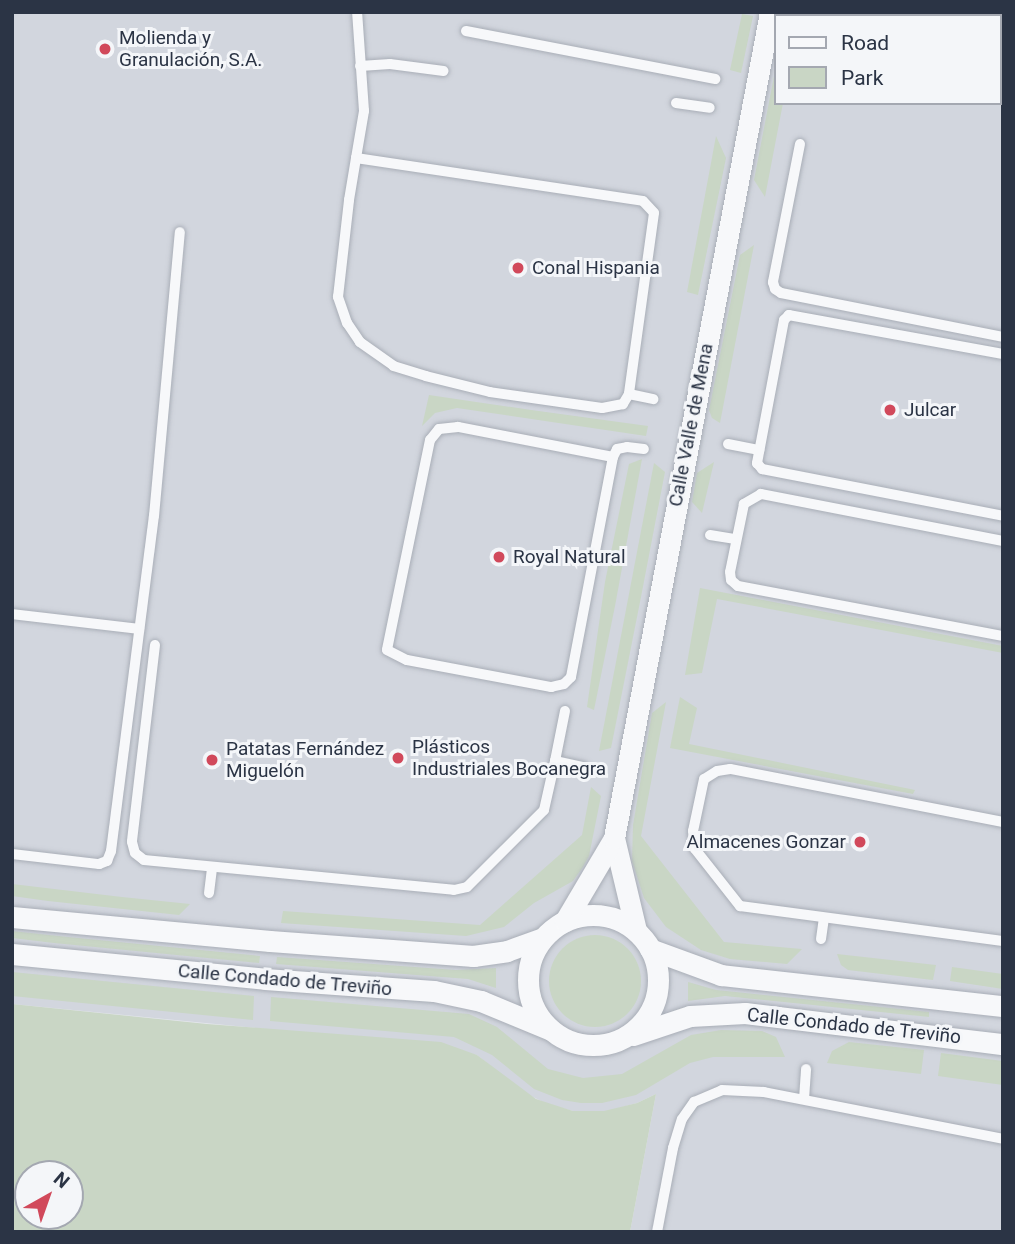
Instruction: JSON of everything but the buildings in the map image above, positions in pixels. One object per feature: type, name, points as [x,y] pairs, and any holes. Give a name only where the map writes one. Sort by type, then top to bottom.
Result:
[{"type":"street","name":"Calle Valle de Mena","points":[[565,921],[614,838],[770,12]]},
{"type":"street","name":"Calle Valle de Mena","points":[[614,838],[636,930]]},
{"type":"street","points":[[583,915],[602,915],[620,920],[636,930],[650,948],[658,968],[658,989],[653,1009],[641,1026],[624,1038],[606,1045],[586,1046],[568,1041],[551,1030],[538,1015],[529,996],[530,965],[543,938],[565,921],[583,915]]},
{"type":"street","name":"Calle Condado de Treviño","points":[[12,917],[243,939],[473,956],[507,951],[543,938]]},
{"type":"street","name":"Calle Condado de Treviño","points":[[650,948],[721,975],[1003,1006]]},
{"type":"street","name":"Calle Condado de Treviño","points":[[12,954],[265,979],[434,992],[481,1001],[551,1030]]},
{"type":"street","name":"Calle Condado de Treviño","points":[[624,1038],[690,1016],[720,1013],[787,1016],[1003,1044]]},
{"type":"lane","points":[[356,158],[643,201],[654,213],[629,394],[623,404],[615,408],[602,408],[491,392],[394,366],[360,342],[341,312],[338,297],[356,158],[364,111],[357,12]]},
{"type":"lane","points":[[466,31],[715,79]]},
{"type":"lane","points":[[360,66],[390,64],[444,71]]},
{"type":"lane","points":[[676,103],[710,108]]},
{"type":"lane","points":[[800,144],[778,224],[773,282],[775,289],[781,293],[1003,337]]},
{"type":"lane","points":[[12,854],[99,864],[107,861],[111,851],[155,503],[180,232]]},
{"type":"lane","points":[[1003,354],[789,315],[784,320],[757,463],[762,469],[1003,516]]},
{"type":"lane","points":[[629,394],[653,399]]},
{"type":"lane","points":[[613,457],[458,427],[439,429],[430,440],[387,650],[407,660],[551,687],[564,684],[571,677],[613,457],[617,449],[644,449]]},
{"type":"lane","points":[[728,444],[759,450]]},
{"type":"lane","points":[[1003,541],[761,494],[744,504],[730,572],[731,580],[738,586],[1003,636]]},
{"type":"lane","points":[[710,535],[736,539]]},
{"type":"lane","points":[[12,614],[138,629]]},
{"type":"lane","points":[[155,645],[132,842],[135,853],[144,860],[454,890],[467,887],[544,810],[565,711]]},
{"type":"lane","points":[[555,761],[583,767]]},
{"type":"lane","points":[[1003,822],[730,769],[717,771],[704,779],[693,831],[695,849],[740,906],[1003,941]]},
{"type":"lane","points":[[209,892],[212,867]]},
{"type":"lane","points":[[821,939],[824,918]]},
{"type":"lane","points":[[804,1098],[806,1069]]},
{"type":"lane","points":[[657,1232],[673,1148],[682,1119],[694,1102],[722,1090],[764,1091],[1003,1139]]},
{"type":"shaded area","points":[[12,12],[1003,12],[1003,1232],[630,1232],[656,1094],[637,1103],[604,1112],[573,1111],[547,1104],[525,1093],[477,1055],[257,1028],[12,1004]]},
{"type":"green space","points":[[742,14],[753,16],[741,73],[730,70]]},
{"type":"green space","points":[[774,76],[774,105],[783,105],[765,197],[754,180]]},
{"type":"green space","points":[[716,136],[726,158],[698,295],[687,292]]},
{"type":"green space","points":[[754,245],[720,423],[712,418],[709,410],[740,255]]},
{"type":"green space","points":[[429,395],[648,426],[646,436],[457,408],[435,413],[422,426]]},
{"type":"green space","points":[[642,459],[594,710],[587,707],[605,582],[629,464]]},
{"type":"green space","points":[[714,462],[702,513],[692,502],[697,473]]},
{"type":"green space","points":[[654,463],[665,472],[611,748],[599,751]]},
{"type":"green space","points":[[700,588],[1003,646],[1003,653],[717,599],[702,673],[685,675]]},
{"type":"green space","points":[[680,697],[697,708],[689,744],[915,790],[913,794],[670,748]]},
{"type":"green space","points":[[666,702],[641,836],[724,942],[802,949],[787,964],[730,959],[701,950],[666,927],[644,898],[632,861],[633,825],[652,713]]},
{"type":"green space","points":[[591,787],[601,796],[589,856],[583,867],[573,881],[534,903],[504,927],[466,936],[281,923],[283,911],[480,925],[582,835]]},
{"type":"green space","points":[[12,884],[190,904],[179,915],[48,901],[12,896]]},
{"type":"green space","points":[[12,931],[260,956],[259,963],[54,943],[12,938]]},
{"type":"green space","points":[[595,935],[621,943],[633,955],[641,981],[633,1007],[621,1019],[595,1027],[569,1019],[557,1007],[549,981],[557,955],[569,943]]},
{"type":"green space","points":[[837,954],[936,965],[933,980],[848,970],[841,965]]},
{"type":"green space","points":[[277,957],[456,970],[496,968],[496,988],[468,979],[276,964]]},
{"type":"green space","points":[[952,967],[1003,974],[1003,989],[950,981]]},
{"type":"green space","points":[[12,972],[254,996],[253,1020],[12,996]]},
{"type":"green space","points":[[688,982],[716,990],[929,1012],[929,1017],[725,996],[688,1001]]},
{"type":"green space","points":[[271,997],[469,1014],[497,1027],[548,1069],[583,1078],[622,1074],[691,1035],[721,1030],[762,1031],[776,1037],[785,1057],[713,1057],[690,1063],[636,1095],[602,1103],[581,1103],[562,1100],[534,1089],[492,1055],[454,1037],[270,1021]]},
{"type":"green space","points":[[12,1004],[207,1024],[441,1042],[477,1055],[536,1099],[573,1111],[604,1111],[637,1103],[656,1094],[630,1232],[12,1232]]},
{"type":"green space","points":[[849,1042],[924,1050],[921,1074],[827,1063],[832,1051]]},
{"type":"green space","points":[[941,1053],[1003,1061],[1003,1085],[938,1076]]},
{"type":"place","name":"Molienda y Granulación, S.A.","points":[[105,49]]},
{"type":"place","name":"Conal Hispania","points":[[518,268]]},
{"type":"place","name":"Julcar","points":[[890,410]]},
{"type":"place","name":"Royal Natural","points":[[499,557]]},
{"type":"place","name":"Plásticos Industriales Bocanegra","points":[[398,758]]},
{"type":"place","name":"Patatas Fernández Miguelón","points":[[212,760]]},
{"type":"place","name":"Almacenes Gonzar","points":[[860,842]]}]
